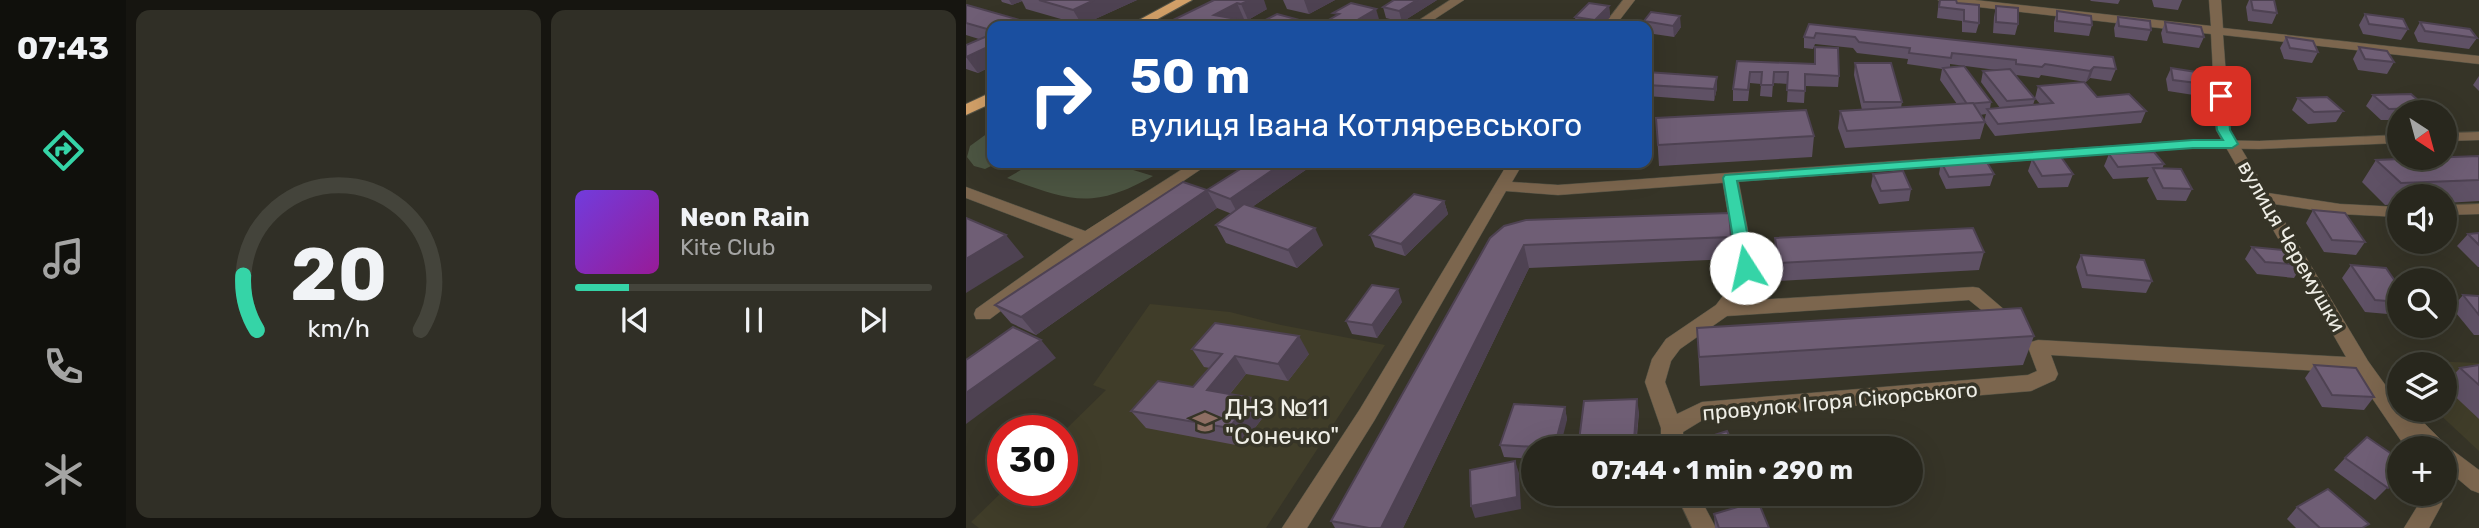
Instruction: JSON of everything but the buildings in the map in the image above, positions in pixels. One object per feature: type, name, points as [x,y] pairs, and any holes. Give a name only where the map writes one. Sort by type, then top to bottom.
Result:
[{"type":"highway","points":[[1145,21],[1186,0]]},
{"type":"highway","points":[[966,110],[987,100]]},
{"type":"street","points":[[1424,21],[1458,0]]},
{"type":"street","points":[[1613,21],[1629,0]]},
{"type":"street","points":[[1944,0],[2479,61]]},
{"type":"street","name":"вулиця Черемушки","points":[[2215,0],[2223,130],[2361,366],[2387,400]]},
{"type":"street","points":[[2457,137],[2479,136]]},
{"type":"street","points":[[1502,186],[1558,190],[2179,145],[2387,139]]},
{"type":"street","points":[[983,314],[1087,238],[1194,168]]},
{"type":"street","points":[[1294,528],[1367,415],[1512,168]]},
{"type":"street","points":[[1671,436],[1656,382],[1662,359],[1673,344],[1723,310],[1740,286],[1746,268],[1730,178]]},
{"type":"street","points":[[966,192],[1087,238]]},
{"type":"street","points":[[2263,197],[2340,209],[2387,211]]},
{"type":"street","points":[[2457,210],[2477,211]]},
{"type":"street","points":[[1723,310],[1973,293],[2038,347],[2361,366]]},
{"type":"street","name":"провулок Ігоря Сікорського","points":[[1674,436],[1702,410],[2031,383],[2048,374],[2038,347]]},
{"type":"street","name":"вулиця Черемушки","points":[[2410,422],[2424,436]]},
{"type":"street","points":[[2457,465],[2479,483]]},
{"type":"street","points":[[1694,506],[1704,528]]},
{"type":"street","points":[[2416,528],[2430,506]]},
{"type":"shaded area","name":"ДНЗ №11 \"Сонечко\"","points":[[1150,304],[1230,312],[1385,345],[1266,528],[979,528],[971,522],[988,506],[1078,506],[1078,417],[1106,390],[1093,385]]},
{"type":"shaded area","points":[[2457,362],[2479,363],[2479,451],[2448,422],[2457,422]]},
{"type":"green space","points":[[987,134],[987,168],[974,166],[967,157],[970,146]]},
{"type":"green space","points":[[1024,168],[1127,168],[1153,176],[1113,194],[1096,198],[1064,196],[1007,178]]},
{"type":"place","name":"ДНЗ №11 \"Сонечко\"","points":[[1205,422]]},
{"type":"route","points":[[1746,268],[1730,178],[2193,144],[2232,144],[2223,130],[2221,96]]}]
